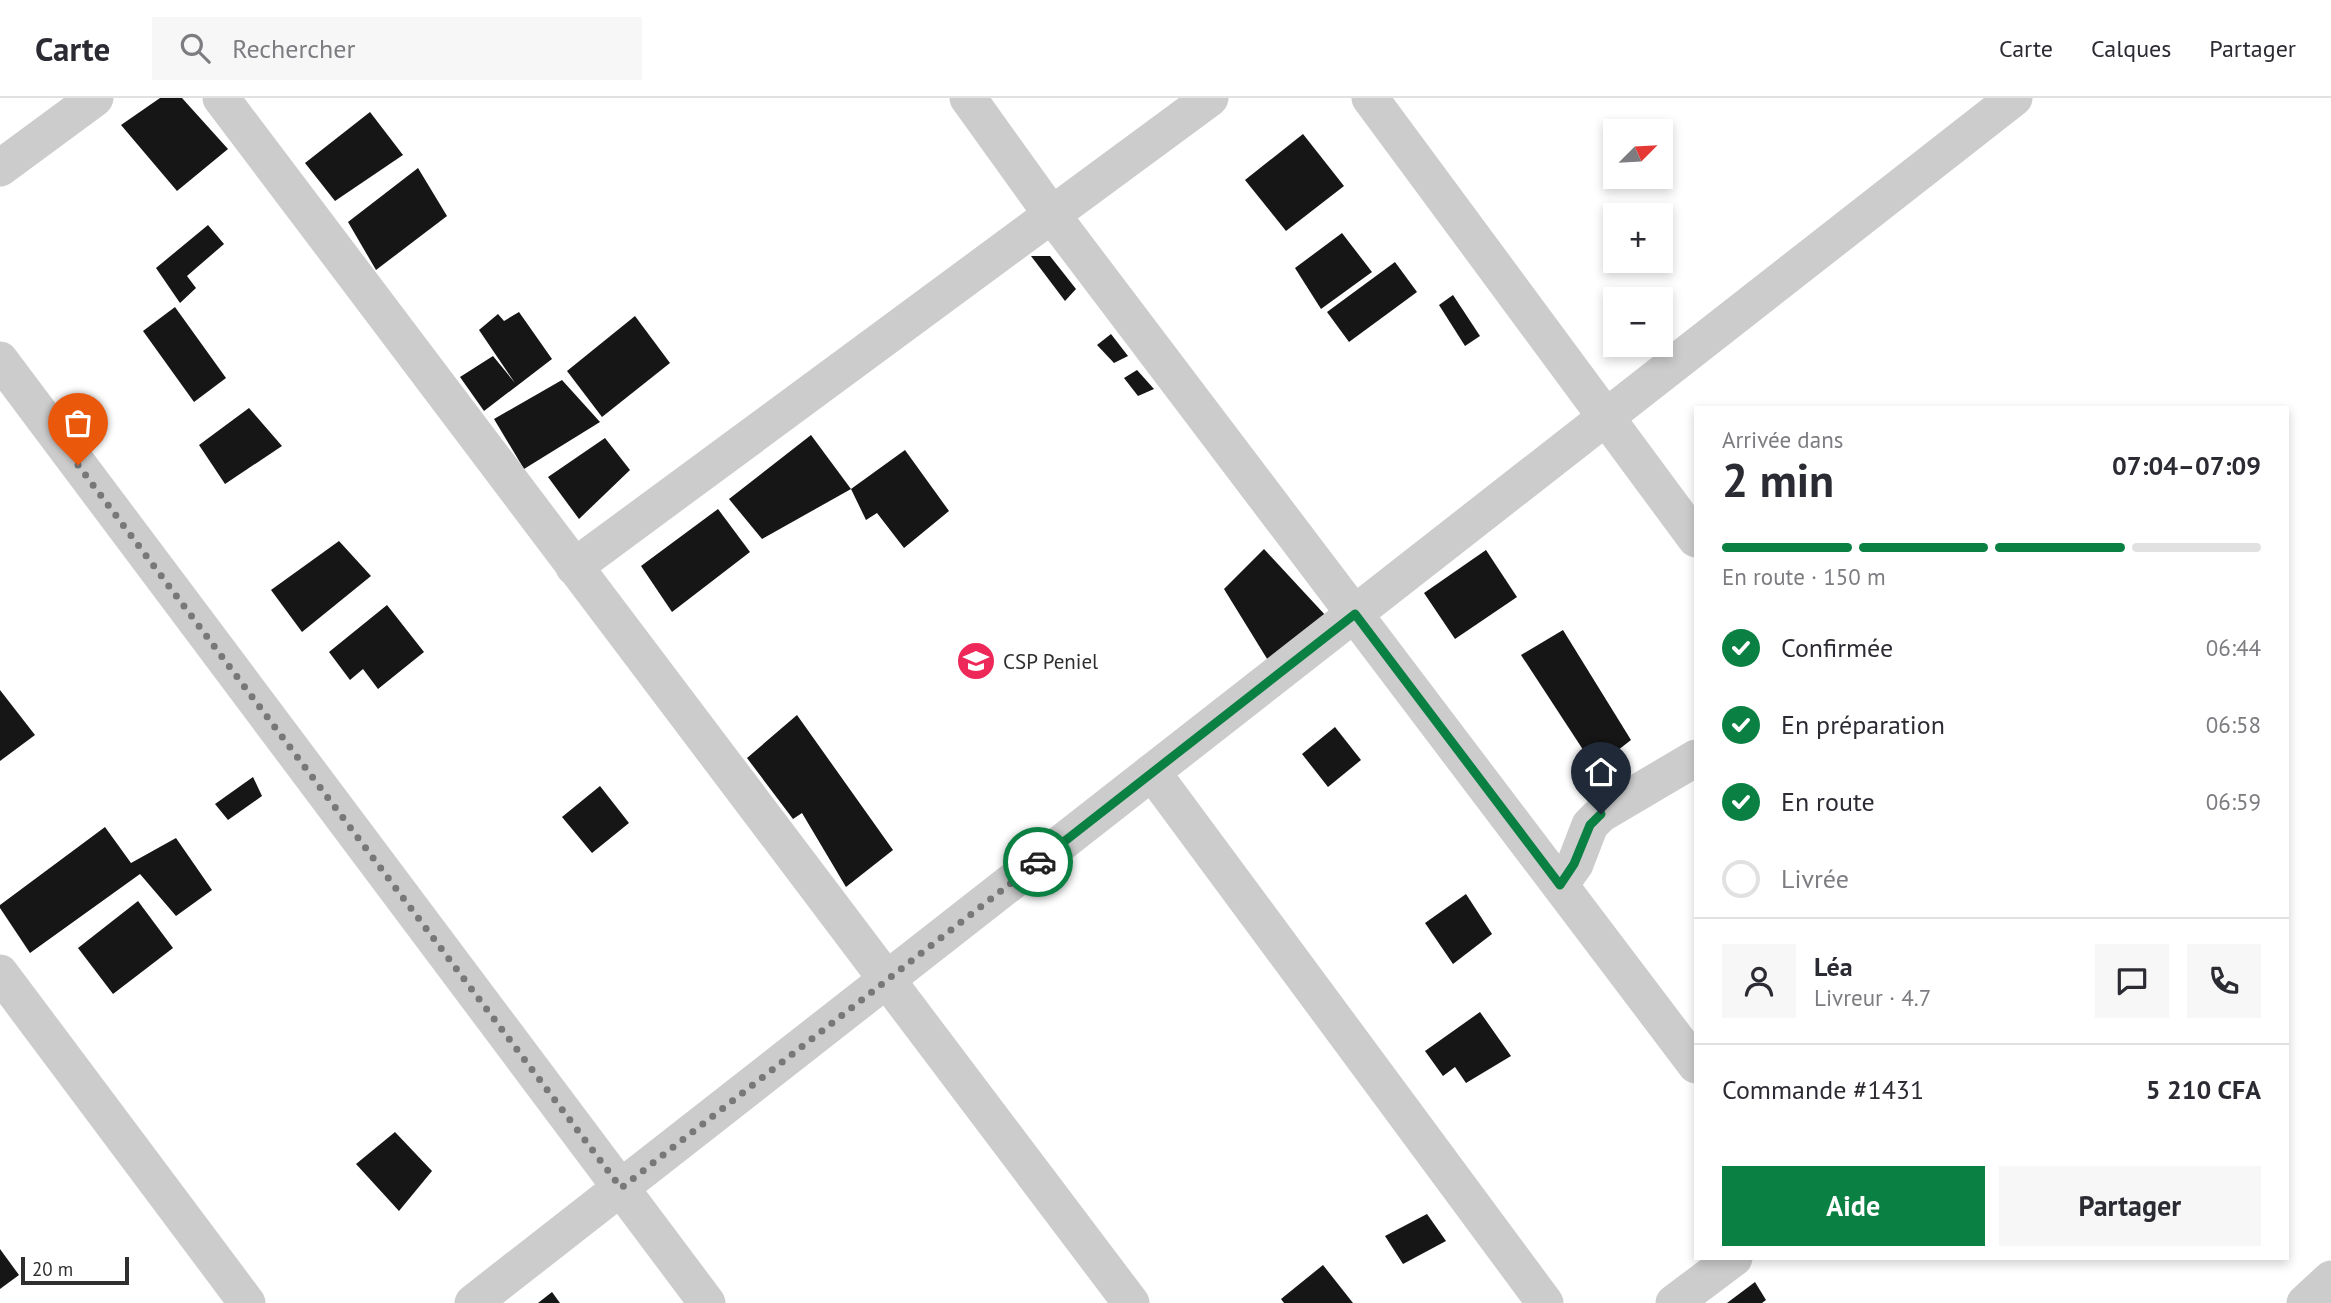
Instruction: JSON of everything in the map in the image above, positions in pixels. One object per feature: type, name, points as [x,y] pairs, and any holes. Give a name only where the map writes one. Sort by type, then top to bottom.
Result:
[{"type":"street","points":[[0,168],[95,98]]},
{"type":"street","points":[[221,98],[1131,1303]]},
{"type":"street","points":[[968,98],[1052,215],[1694,1062]]},
{"type":"street","points":[[575,567],[1210,98]]},
{"type":"street","points":[[1370,98],[1694,536]]},
{"type":"street","points":[[473,1303],[2014,98]]},
{"type":"street","points":[[0,360],[707,1303]]},
{"type":"street","points":[[1560,885],[1574,864],[1590,825],[1601,814],[1694,759]]},
{"type":"street","points":[[1152,772],[1545,1303]]},
{"type":"street","points":[[0,973],[247,1303]]},
{"type":"street","points":[[1674,1303],[1731,1260]]},
{"type":"street","points":[[2305,1303],[2331,1279]]},
{"type":"building","points":[[160,98],[182,98],[228,149],[177,191],[121,125]]},
{"type":"building","points":[[370,112],[403,155],[335,201],[305,163]]},
{"type":"building","points":[[1303,134],[1344,186],[1286,231],[1245,180]]},
{"type":"building","points":[[418,168],[447,216],[376,270],[348,222]]},
{"type":"building","points":[[208,225],[224,244],[187,276],[196,288],[180,303],[156,268]]},
{"type":"building","points":[[1342,233],[1372,272],[1321,309],[1295,268]]},
{"type":"building","points":[[1031,256],[1050,256],[1076,289],[1065,301]]},
{"type":"building","points":[[1395,262],[1417,292],[1349,342],[1327,312]]},
{"type":"building","points":[[1453,295],[1480,336],[1465,346],[1439,305]]},
{"type":"building","points":[[175,307],[226,378],[194,402],[143,331]]},
{"type":"building","points":[[519,312],[552,359],[484,411],[460,377],[493,356],[515,383],[479,330],[498,314],[504,321]]},
{"type":"building","points":[[635,316],[670,363],[602,417],[567,371]]},
{"type":"building","points":[[1111,334],[1128,356],[1114,363],[1097,345]]},
{"type":"building","points":[[1137,370],[1154,389],[1138,396],[1124,378]]},
{"type":"building","points":[[562,380],[600,422],[524,469],[494,419]]},
{"type":"building","points":[[249,408],[282,446],[225,484],[199,445]]},
{"type":"building","points":[[811,435],[851,489],[762,539],[729,499]]},
{"type":"building","points":[[605,438],[630,470],[579,519],[548,477]]},
{"type":"building","points":[[905,450],[949,511],[904,548],[877,513],[866,520],[851,489]]},
{"type":"building","points":[[718,509],[750,552],[672,612],[641,566]]},
{"type":"building","points":[[339,541],[371,576],[302,632],[271,590]]},
{"type":"building","points":[[1264,549],[1327,617],[1269,662],[1224,589]]},
{"type":"building","points":[[1486,550],[1517,597],[1455,639],[1424,593]]},
{"type":"building","points":[[387,605],[424,652],[378,689],[363,669],[350,680],[329,652]]},
{"type":"building","points":[[1563,630],[1631,740],[1595,768],[1521,655]]},
{"type":"building","points":[[0,690],[35,735],[0,761]]},
{"type":"building","points":[[797,715],[893,850],[846,887],[802,813],[793,819],[747,758]]},
{"type":"building","points":[[1335,727],[1361,760],[1328,787],[1302,754]]},
{"type":"building","points":[[253,777],[262,796],[228,820],[215,804]]},
{"type":"building","points":[[600,786],[629,823],[592,853],[562,817]]},
{"type":"building","points":[[105,827],[131,863],[176,838],[212,890],[176,916],[140,874],[30,953],[0,905]]},
{"type":"building","points":[[1466,894],[1492,934],[1453,964],[1425,923]]},
{"type":"building","points":[[138,901],[173,948],[113,994],[78,948]]},
{"type":"building","points":[[1480,1012],[1511,1056],[1466,1083],[1455,1067],[1443,1076],[1425,1051]]},
{"type":"building","points":[[395,1132],[432,1171],[399,1211],[356,1164]]},
{"type":"building","points":[[1427,1214],[1446,1241],[1403,1264],[1385,1236]]},
{"type":"building","points":[[0,1249],[19,1275],[0,1289]]},
{"type":"building","points":[[1323,1265],[1353,1303],[1284,1303],[1281,1299]]},
{"type":"building","points":[[1755,1282],[1766,1300],[1762,1303],[1727,1303]]},
{"type":"building","points":[[552,1292],[560,1303],[538,1303]]},
{"type":"way so far","points":[[78,465],[621,1188],[1038,862]]},
{"type":"place","name":"CSP Peniel","points":[[976,661]]},
{"type":"route","points":[[1038,862],[1355,614],[1560,885],[1574,864],[1590,825],[1601,814]]}]
